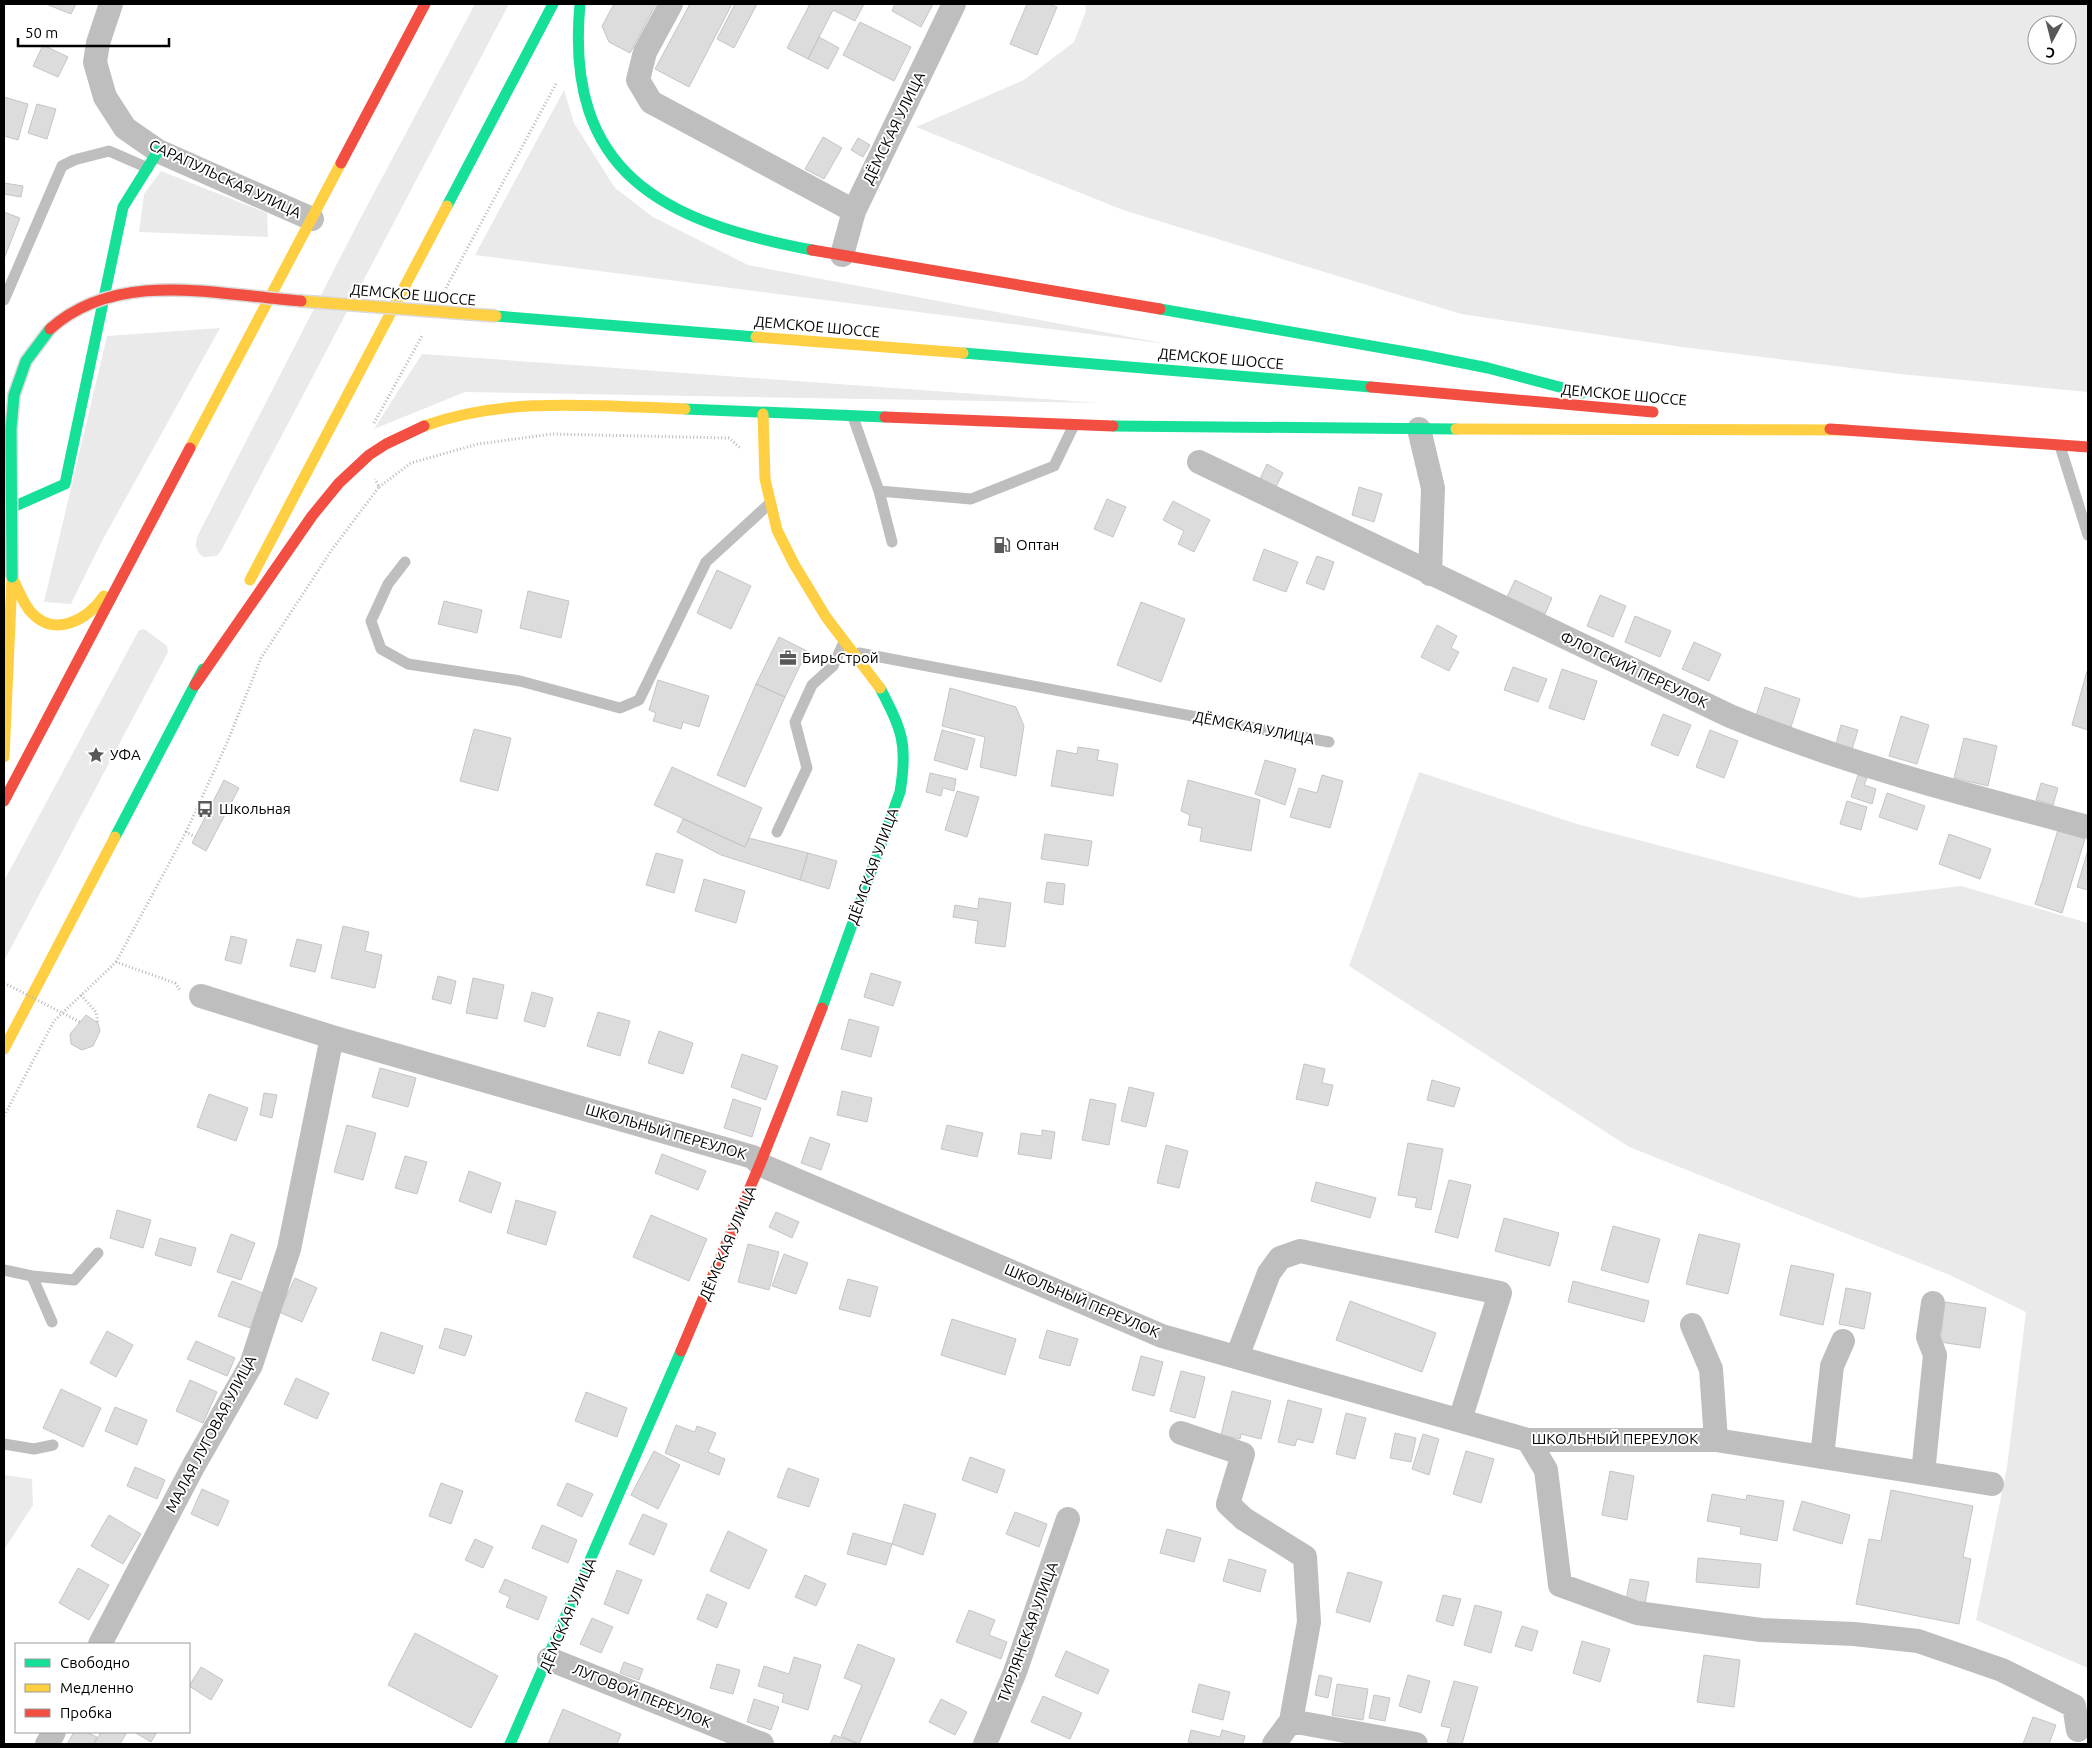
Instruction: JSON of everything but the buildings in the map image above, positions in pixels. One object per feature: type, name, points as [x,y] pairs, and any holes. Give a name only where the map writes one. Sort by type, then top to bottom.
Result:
[{"type":"main road","points":[[4,801],[425,4]]},
{"type":"main road","points":[[4,1049],[553,4]]},
{"type":"main road","points":[[580,4],[578,29],[579,65],[587,109],[597,134],[613,160],[633,182],[656,199],[680,211],[717,225],[775,242],[842,255]]},
{"type":"main road","points":[[4,511],[66,484],[123,207],[153,160]]},
{"type":"main road","name":"ДЕМСКОЕ ШОССЕ","points":[[4,757],[12,577],[13,403],[19,375],[32,350],[47,331],[65,316],[93,301],[118,294],[186,291],[1136,367],[1664,413],[1476,366],[1289,331],[842,255]]},
{"type":"main road","name":"ДЕМСКОЕ ШОССЕ","points":[[195,685],[307,524],[337,486],[364,458],[411,431],[479,411],[510,406],[550,404],[1074,425],[1419,429],[1847,430]]},
{"type":"main road","name":"ДЁМСКАЯ УЛИЦА","points":[[510,1744],[549,1659],[761,1165],[824,1002],[888,827],[905,763],[903,738],[876,682],[856,653],[844,642],[794,564],[778,530],[765,479],[763,414]]},
{"type":"main road","name":"ДЕМСКОЕ ШОССЕ","points":[[1712,418],[1847,430],[2088,447]]},
{"type":"main road","points":[[12,577],[24,603],[38,618],[47,624],[69,625],[82,620],[100,603],[155,517]]},
{"type":"street","name":"САРАПУЛЬСКАЯ УЛИЦА","points":[[111,4],[98,43],[95,62],[98,78],[104,96],[125,128],[153,160],[312,220]]},
{"type":"street","points":[[671,4],[645,52],[638,80],[651,102],[854,211]]},
{"type":"street","name":"ДЁМСКАЯ УЛИЦА","points":[[842,255],[854,211],[954,4]]},
{"type":"street","points":[[1419,429],[1433,488],[1430,574]]},
{"type":"street","name":"ФЛОТСКИЙ ПЕРЕУЛОК","points":[[1199,462],[1730,716],[1785,739],[1847,760],[2088,827]]},
{"type":"street","name":"ШКОЛЬНЫЙ ПЕРЕУЛОК","points":[[192,995],[753,1158],[761,1165],[1162,1336],[1528,1440],[1716,1440],[1992,1484]]},
{"type":"street","name":"МАЛАЯ ЛУГОВАЯ УЛИЦА","points":[[101,1643],[194,1465],[251,1365],[289,1250],[332,1037]]},
{"type":"street","points":[[1237,1357],[1269,1273],[1280,1258],[1300,1251],[1500,1293],[1460,1420]]},
{"type":"street","points":[[1923,1473],[1935,1355],[1928,1337],[1933,1304]]},
{"type":"street","points":[[1692,1325],[1711,1369],[1716,1440]]},
{"type":"street","points":[[1822,1457],[1832,1366],[1843,1341]]},
{"type":"street","points":[[1181,1433],[1243,1454],[1228,1504],[1244,1519],[1305,1557],[1309,1622],[1291,1721],[1274,1744]]},
{"type":"street","points":[[1528,1440],[1546,1470],[1560,1585],[1637,1613],[1761,1630],[1854,1634],[1918,1641],[2002,1670],[2074,1706],[2078,1730]]},
{"type":"street","name":"ТИРЛЯНСКАЯ УЛИЦА","points":[[985,1744],[1015,1672],[1068,1520]]},
{"type":"street","name":"ЛУГОВОЙ ПЕРЕУЛОК","points":[[549,1659],[762,1744]]},
{"type":"street","points":[[1291,1721],[1416,1744]]},
{"type":"street","points":[[47,1744],[53,1733]]},
{"type":"lane","points":[[4,300],[62,166],[74,160],[109,151],[153,160]]},
{"type":"lane","points":[[853,417],[879,491],[892,542]]},
{"type":"lane","points":[[879,491],[971,499],[1054,466],[1074,425]]},
{"type":"lane","points":[[2059,444],[2088,535]]},
{"type":"lane","points":[[405,562],[388,584],[371,621],[381,648],[408,664],[520,681],[620,708],[639,700],[706,562],[770,504]]},
{"type":"lane","points":[[777,832],[807,768],[794,722],[812,686],[833,666],[844,642]]},
{"type":"lane","name":"ДЁМСКАЯ УЛИЦА","points":[[856,653],[1329,742]]},
{"type":"lane","points":[[4,1270],[32,1276],[74,1280],[98,1252]]},
{"type":"lane","points":[[32,1276],[52,1322]]},
{"type":"lane","points":[[4,1444],[34,1449],[53,1444]]},
{"type":"path","points":[[445,289],[566,66],[579,65]]},
{"type":"path","points":[[373,425],[427,325]]},
{"type":"path","points":[[4,1116],[54,1021],[116,962],[186,832],[227,743],[261,658],[331,552],[379,487],[411,462],[478,444],[552,434],[729,438],[743,450]]},
{"type":"path","points":[[364,458],[379,487]]},
{"type":"path","points":[[186,832],[195,837]]},
{"type":"path","points":[[116,962],[175,983],[192,995]]},
{"type":"path","points":[[4,983],[80,1022]]},
{"type":"path","points":[[81,995],[96,1012],[98,1023]]},
{"type":"shaded area","points":[[475,4],[509,4],[222,549],[217,556],[203,557],[196,548],[200,531],[360,219]]},
{"type":"shaded area","points":[[1085,4],[2088,4],[2088,392],[1900,374],[1682,347],[1461,314],[1123,210],[916,127],[1024,80],[1074,42],[1086,11]]},
{"type":"shaded area","points":[[564,90],[574,123],[615,188],[653,217],[748,265],[1167,344],[475,255]]},
{"type":"shaded area","points":[[161,171],[267,213],[268,237],[139,232],[144,194]]},
{"type":"shaded area","points":[[220,328],[102,541],[71,604],[44,602],[107,336]]},
{"type":"shaded area","points":[[422,354],[1100,403],[465,392],[374,429]]},
{"type":"shaded area","points":[[144,629],[167,646],[168,652],[4,961],[4,881],[139,630]]},
{"type":"shaded area","points":[[1419,772],[1577,824],[1860,898],[1961,886],[2088,923],[2088,1668],[1976,1620],[2007,1467],[2026,1312],[1950,1275],[1629,1147],[1349,966]]},
{"type":"shaded area","points":[[4,1475],[32,1479],[33,1505],[4,1550]]},
{"type":"traffic: fast","points":[[447,206],[553,4]]},
{"type":"traffic: fast","points":[[580,4],[579,62],[589,110],[607,149],[634,180],[669,205],[711,224],[759,238],[812,250]]},
{"type":"traffic: fast","points":[[4,511],[65,484],[123,207],[158,151]]},
{"type":"traffic: fast","points":[[1160,309],[1423,355],[1488,368],[1582,393]]},
{"type":"traffic: fast","points":[[496,316],[756,337]]},
{"type":"traffic: fast","points":[[12,577],[11,429],[14,395],[26,361],[50,329]]},
{"type":"traffic: fast","points":[[963,353],[1371,387]]},
{"type":"traffic: fast","points":[[685,409],[885,417]]},
{"type":"traffic: fast","points":[[1113,426],[1456,429]]},
{"type":"traffic: fast","points":[[115,837],[203,669]]},
{"type":"traffic: fast","points":[[822,1008],[900,792],[903,761],[901,738],[894,715],[880,688]]},
{"type":"traffic: fast","points":[[510,1744],[681,1351]]},
{"type":"traffic: slow","points":[[190,448],[341,163]]},
{"type":"traffic: slow","points":[[250,580],[447,206]]},
{"type":"traffic: slow","points":[[301,301],[496,316]]},
{"type":"traffic: slow","points":[[756,337],[963,353]]},
{"type":"traffic: slow","points":[[424,426],[488,410],[520,407],[586,405],[685,409]]},
{"type":"traffic: slow","points":[[763,414],[765,479],[777,530],[794,564],[826,617],[880,688]]},
{"type":"traffic: slow","points":[[1456,429],[1847,430]]},
{"type":"traffic: slow","points":[[12,577],[30,611],[39,619],[49,624],[59,625],[79,619],[97,605],[104,596]]},
{"type":"traffic: slow","points":[[4,757],[12,578]]},
{"type":"traffic: slow","points":[[4,1049],[115,837]]},
{"type":"traffic: jam","points":[[341,163],[425,4]]},
{"type":"traffic: jam","points":[[812,250],[1160,309]]},
{"type":"traffic: jam","points":[[50,329],[77,310],[106,298],[137,292],[203,291],[301,301]]},
{"type":"traffic: jam","points":[[1371,387],[1653,412]]},
{"type":"traffic: jam","points":[[885,417],[1113,426]]},
{"type":"traffic: jam","points":[[195,685],[312,516],[339,483],[369,455],[386,444],[424,426]]},
{"type":"traffic: jam","points":[[1830,429],[2088,447]]},
{"type":"traffic: jam","points":[[4,801],[190,448]]},
{"type":"traffic: jam","points":[[681,1351],[760,1164],[822,1008]]},
{"type":"place","name":"Оптан","points":[[1002,545]]},
{"type":"place","name":"БирьСтрой","points":[[788,658]]},
{"type":"place","name":"УФА","points":[[96,755]]},
{"type":"place","name":"Школьная","points":[[205,809]]}]
